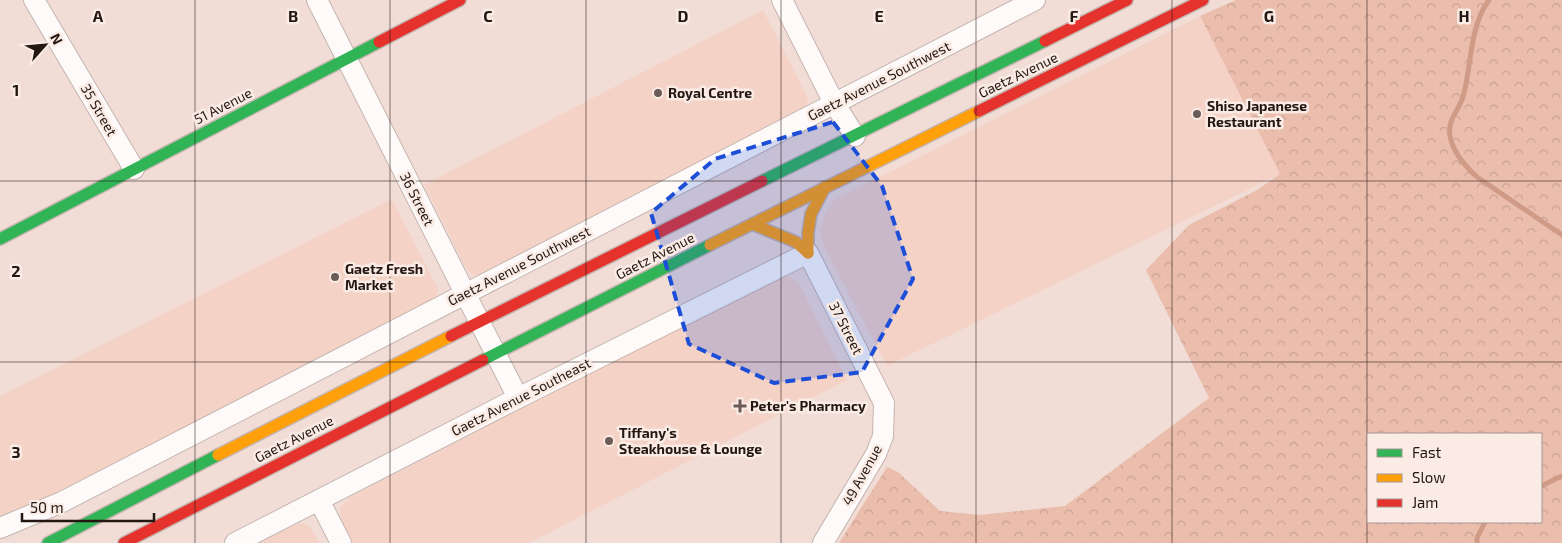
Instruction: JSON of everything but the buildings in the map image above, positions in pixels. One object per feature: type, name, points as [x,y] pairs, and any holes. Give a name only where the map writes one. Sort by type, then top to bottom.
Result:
[{"type":"main road","name":"51 Avenue","points":[[0,239],[460,0]]},
{"type":"main road","name":"Gaetz Avenue","points":[[48,543],[480,322],[1127,0]]},
{"type":"main road","name":"Gaetz Avenue","points":[[124,543],[495,353],[1203,0]]},
{"type":"main road","points":[[808,253],[808,233],[811,214],[825,187]]},
{"type":"main road","points":[[752,224],[796,242],[808,253]]},
{"type":"street","name":"35 Street","points":[[34,0],[134,169]]},
{"type":"street","name":"36 Street","points":[[317,0],[518,398]]},
{"type":"street","points":[[782,0],[834,103],[855,136]]},
{"type":"street","name":"Gaetz Avenue Southwest","points":[[0,528],[62,502],[1035,0]]},
{"type":"street","name":"Gaetz Avenue Southeast","points":[[235,543],[518,398],[808,253]]},
{"type":"street","name":"37 Street","points":[[808,253],[884,403]]},
{"type":"street","name":"49 Avenue","points":[[823,543],[876,454],[884,436],[884,403]]},
{"type":"street","points":[[319,500],[341,543]]},
{"type":"highlighted area","points":[[833,122],[882,186],[913,279],[862,372],[774,383],[689,344],[651,213],[715,159]]},
{"type":"shaded area","points":[[763,10],[807,96],[808,103],[805,109],[480,277],[471,274],[466,268],[424,185]]},
{"type":"shaded area","points":[[1200,16],[1280,174],[887,366],[823,245],[820,230],[825,213],[834,200]]},
{"type":"shaded area","points":[[392,199],[438,289],[437,295],[431,302],[61,496],[0,521],[0,396]]},
{"type":"shaded area","points":[[788,276],[799,283],[847,380],[529,543],[352,543],[340,520],[340,508],[350,497],[777,277]]},
{"type":"shaded area","points":[[302,523],[309,526],[320,543],[259,543],[295,525]]},
{"type":"green space","points":[[1236,0],[1562,0],[1562,543],[839,543],[887,467],[898,472],[940,511],[980,515],[1065,506],[1209,398],[1146,270],[1189,225],[1257,190],[1280,174],[1200,16]]},
{"type":"waterway","points":[[1489,0],[1474,34],[1466,85],[1463,97],[1450,125],[1450,136],[1460,159],[1477,177],[1562,235]]},
{"type":"waterway","points":[[1542,486],[1562,476]]},
{"type":"waterway","points":[[1477,543],[1477,538],[1484,523]]},
{"type":"traffic: fast","points":[[762,181],[1045,41]]},
{"type":"traffic: fast","points":[[0,239],[379,42]]},
{"type":"traffic: fast","points":[[483,360],[710,245]]},
{"type":"traffic: fast","points":[[48,543],[218,455]]},
{"type":"traffic: slow","points":[[710,245],[979,111]]},
{"type":"traffic: slow","points":[[808,253],[808,233],[811,214],[825,187]]},
{"type":"traffic: slow","points":[[752,224],[796,242],[808,253]]},
{"type":"traffic: slow","points":[[218,455],[451,336]]},
{"type":"traffic: jam","points":[[379,42],[460,0]]},
{"type":"traffic: jam","points":[[1045,41],[1127,0]]},
{"type":"traffic: jam","points":[[979,111],[1203,0]]},
{"type":"traffic: jam","points":[[451,336],[762,181]]},
{"type":"traffic: jam","points":[[124,543],[483,360]]},
{"type":"place","name":"Royal Centre","points":[[658,93]]},
{"type":"place","name":"Shiso Japanese Restaurant","points":[[1197,114]]},
{"type":"place","name":"Gaetz Fresh Market","points":[[335,277]]},
{"type":"place","name":"Peter's Pharmacy","points":[[740,406]]},
{"type":"place","name":"Tiffany's Steakhouse & Lounge","points":[[609,441]]}]
